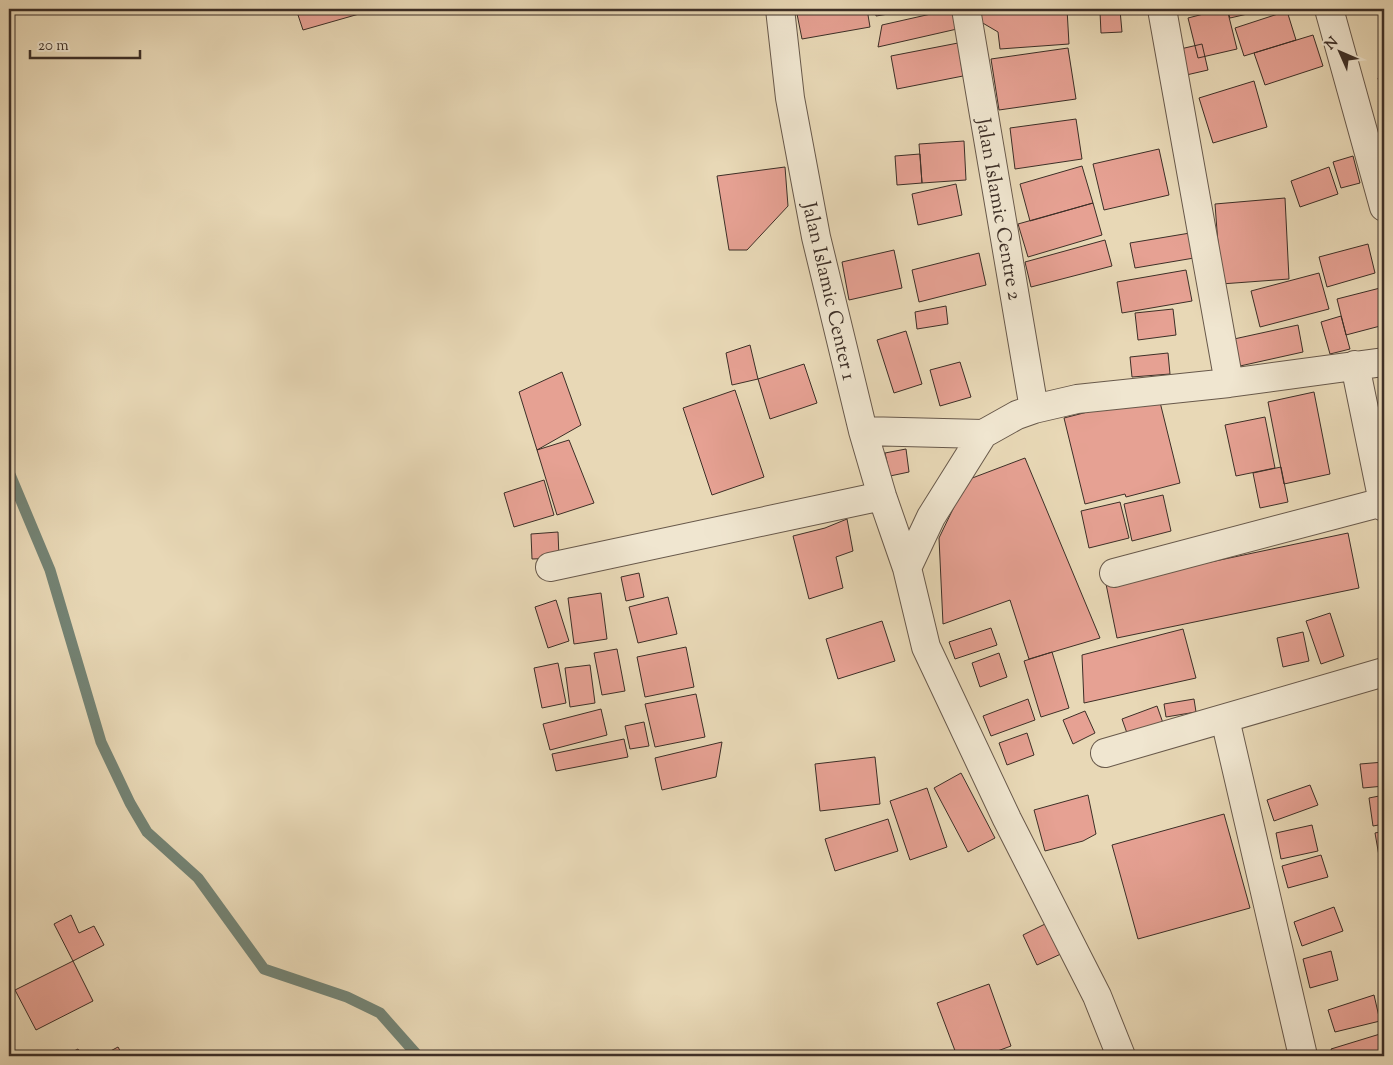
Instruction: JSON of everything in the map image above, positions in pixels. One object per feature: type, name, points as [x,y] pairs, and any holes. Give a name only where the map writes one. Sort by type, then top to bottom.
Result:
[{"type":"street","name":"Jalan Islamic Center 1","points":[[780,9],[790,98],[816,237],[863,431],[882,496],[907,568],[926,646],[1007,820],[1097,996],[1121,1056]]},
{"type":"street","name":"Jalan Islamic Centre 2","points":[[966,9],[1034,409]]},
{"type":"street","points":[[1162,9],[1229,383]]},
{"type":"street","points":[[1329,9],[1384,207]]},
{"type":"street","points":[[907,568],[931,517],[983,434],[1018,415],[1077,398],[1229,383],[1384,362]]},
{"type":"street","points":[[1114,573],[1384,504],[1356,365]]},
{"type":"street","points":[[863,431],[983,434]]},
{"type":"street","points":[[550,567],[882,496]]},
{"type":"street","points":[[1105,753],[1384,672]]},
{"type":"street","points":[[1225,719],[1303,1056]]},
{"type":"building","points":[[296,9],[365,9],[366,12],[303,30]]},
{"type":"building","points":[[796,9],[867,9],[870,27],[802,39]]},
{"type":"building","points":[[875,9],[919,9],[876,16]]},
{"type":"building","points":[[953,9],[957,29],[878,47],[882,25]]},
{"type":"building","points":[[982,9],[1067,9],[1069,44],[1000,49],[998,32],[981,22]]},
{"type":"building","points":[[1227,9],[1237,49],[1198,58],[1188,18]]},
{"type":"building","points":[[1227,9],[1256,9],[1256,12],[1230,18]]},
{"type":"building","points":[[1120,10],[1122,32],[1101,33],[1100,12]]},
{"type":"building","points":[[1287,11],[1296,40],[1244,56],[1235,28]]},
{"type":"building","points":[[1313,35],[1323,66],[1265,85],[1254,53]]},
{"type":"building","points":[[958,43],[963,76],[897,89],[891,56]]},
{"type":"building","points":[[1202,44],[1208,70],[1182,76],[1176,50]]},
{"type":"building","points":[[1068,48],[1076,99],[999,110],[991,59]]},
{"type":"building","points":[[1384,76],[1384,100],[1378,78]]},
{"type":"building","points":[[1254,81],[1267,127],[1213,143],[1199,98]]},
{"type":"building","points":[[1076,119],[1082,159],[1015,169],[1010,128]]},
{"type":"building","points":[[964,141],[966,180],[922,183],[919,144]]},
{"type":"building","points":[[1159,149],[1169,195],[1104,210],[1093,164]]},
{"type":"building","points":[[920,154],[922,183],[897,185],[895,156]]},
{"type":"building","points":[[1353,156],[1360,183],[1341,188],[1333,162]]},
{"type":"building","points":[[1082,166],[1093,203],[1030,221],[1020,184]]},
{"type":"building","points":[[785,167],[788,206],[747,250],[729,250],[717,176]]},
{"type":"building","points":[[1329,167],[1338,194],[1300,207],[1291,181]]},
{"type":"building","points":[[956,184],[962,215],[918,225],[912,194]]},
{"type":"building","points":[[1285,198],[1289,279],[1221,284],[1215,204]]},
{"type":"building","points":[[1093,203],[1102,235],[1028,257],[1018,224]]},
{"type":"building","points":[[1190,233],[1194,258],[1135,268],[1130,243]]},
{"type":"building","points":[[1105,240],[1112,266],[1031,287],[1025,262]]},
{"type":"building","points":[[1368,244],[1375,273],[1327,287],[1319,257]]},
{"type":"building","points":[[894,250],[902,288],[849,300],[842,262]]},
{"type":"building","points":[[979,253],[986,285],[919,302],[912,270]]},
{"type":"building","points":[[1186,270],[1192,301],[1122,313],[1117,282]]},
{"type":"building","points":[[1319,273],[1329,309],[1260,327],[1251,291]]},
{"type":"building","points":[[1384,287],[1384,325],[1346,335],[1337,299]]},
{"type":"building","points":[[946,306],[948,324],[917,329],[915,312]]},
{"type":"building","points":[[1173,309],[1176,335],[1138,340],[1135,313]]},
{"type":"building","points":[[1341,316],[1350,349],[1330,354],[1321,322]]},
{"type":"building","points":[[1298,325],[1303,352],[1240,366],[1234,339]]},
{"type":"building","points":[[906,331],[922,384],[894,393],[877,340]]},
{"type":"building","points":[[750,345],[758,379],[732,385],[726,353]]},
{"type":"building","points":[[1168,353],[1170,374],[1132,377],[1130,357]]},
{"type":"building","points":[[960,362],[971,397],[940,406],[930,370]]},
{"type":"building","points":[[804,364],[817,403],[770,419],[758,379]]},
{"type":"building","points":[[562,372],[581,425],[537,450],[519,392]]},
{"type":"building","points":[[735,390],[764,477],[712,495],[683,408]]},
{"type":"building","points":[[1314,392],[1330,474],[1284,484],[1268,402]]},
{"type":"building","points":[[1158,394],[1180,483],[1126,497],[1125,494],[1085,504],[1064,418]]},
{"type":"building","points":[[1265,417],[1275,468],[1236,476],[1225,425]]},
{"type":"building","points":[[569,440],[594,503],[557,515],[537,450]]},
{"type":"building","points":[[906,449],[909,472],[890,476],[885,453]]},
{"type":"building","points":[[1025,458],[1100,638],[1029,659],[1010,600],[943,624],[939,538],[967,480]]},
{"type":"building","points":[[1281,467],[1288,502],[1260,508],[1253,473]]},
{"type":"building","points":[[544,480],[554,515],[514,527],[504,493]]},
{"type":"building","points":[[1163,495],[1171,531],[1132,541],[1124,504]]},
{"type":"building","points":[[1120,502],[1129,538],[1089,548],[1081,511]]},
{"type":"building","points":[[847,519],[853,551],[836,557],[843,588],[809,599],[793,536],[825,528]]},
{"type":"building","points":[[558,532],[559,558],[532,559],[531,534]]},
{"type":"building","points":[[1348,533],[1359,588],[1117,638],[1106,584]]},
{"type":"building","points":[[639,573],[644,597],[626,601],[621,577]]},
{"type":"building","points":[[601,593],[607,639],[574,644],[568,598]]},
{"type":"building","points":[[668,597],[677,634],[638,643],[629,607]]},
{"type":"building","points":[[556,600],[569,641],[548,648],[535,607]]},
{"type":"building","points":[[1330,613],[1344,656],[1321,664],[1306,621]]},
{"type":"building","points":[[882,621],[895,661],[838,679],[826,639]]},
{"type":"building","points":[[991,628],[997,645],[955,659],[949,642]]},
{"type":"building","points":[[1183,629],[1196,678],[1084,703],[1082,655]]},
{"type":"building","points":[[1303,632],[1309,661],[1283,667],[1277,638]]},
{"type":"building","points":[[686,647],[694,687],[645,697],[637,657]]},
{"type":"building","points":[[617,649],[625,691],[602,695],[594,653]]},
{"type":"building","points":[[1052,652],[1069,708],[1041,717],[1024,661]]},
{"type":"building","points":[[999,653],[1007,677],[980,687],[972,663]]},
{"type":"building","points":[[558,663],[566,703],[542,708],[534,668]]},
{"type":"building","points":[[590,665],[595,703],[570,707],[565,668]]},
{"type":"building","points":[[696,694],[705,737],[655,747],[645,704]]},
{"type":"building","points":[[1028,699],[1035,720],[991,736],[983,716]]},
{"type":"building","points":[[1194,699],[1196,712],[1166,717],[1164,704]]},
{"type":"building","points":[[1157,706],[1163,723],[1128,736],[1122,719]]},
{"type":"building","points":[[601,709],[607,735],[550,750],[543,724]]},
{"type":"building","points":[[1085,711],[1095,733],[1073,744],[1063,720]]},
{"type":"building","points":[[644,722],[649,746],[630,749],[625,726]]},
{"type":"building","points":[[1027,733],[1034,755],[1007,765],[999,743]]},
{"type":"building","points":[[624,739],[628,757],[556,771],[552,754]]},
{"type":"building","points":[[722,742],[716,777],[662,790],[655,758]]},
{"type":"building","points":[[875,757],[880,804],[820,811],[815,764]]},
{"type":"building","points":[[1384,762],[1384,786],[1363,788],[1360,764]]},
{"type":"building","points":[[961,773],[995,838],[968,852],[934,788]]},
{"type":"building","points":[[1310,785],[1318,805],[1274,821],[1267,800]]},
{"type":"building","points":[[927,788],[947,847],[910,860],[890,801]]},
{"type":"building","points":[[1088,795],[1096,834],[1083,841],[1045,851],[1034,810]]},
{"type":"building","points":[[1384,795],[1384,824],[1373,826],[1369,798]]},
{"type":"building","points":[[1224,814],[1250,908],[1138,939],[1112,845]]},
{"type":"building","points":[[888,819],[898,851],[835,871],[825,839]]},
{"type":"building","points":[[1312,825],[1318,851],[1281,859],[1276,833]]},
{"type":"building","points":[[1384,831],[1384,855],[1379,856],[1375,833]]},
{"type":"building","points":[[1321,855],[1328,877],[1288,888],[1282,866]]},
{"type":"building","points":[[1381,863],[1384,863],[1384,889],[1381,889]]},
{"type":"building","points":[[1334,907],[1343,931],[1302,946],[1294,922]]},
{"type":"building","points":[[71,915],[79,933],[94,926],[104,945],[73,961],[54,924]]},
{"type":"building","points":[[1049,922],[1063,953],[1037,965],[1023,935]]},
{"type":"building","points":[[1331,951],[1338,980],[1310,988],[1303,959]]},
{"type":"building","points":[[73,961],[93,1001],[36,1030],[15,990]]},
{"type":"building","points":[[989,984],[1011,1046],[984,1056],[957,1056],[937,1003]]},
{"type":"building","points":[[1374,995],[1380,1021],[1335,1032],[1328,1010]]},
{"type":"building","points":[[1380,1034],[1384,1056],[1333,1056],[1331,1049]]},
{"type":"building","points":[[118,1047],[123,1056],[101,1056]]},
{"type":"building","points":[[78,1049],[82,1056],[64,1056]]},
{"type":"waterway","points":[[9,472],[50,570],[101,742],[130,803],[147,832],[198,878],[264,969],[347,997],[380,1013],[418,1056]]}]
